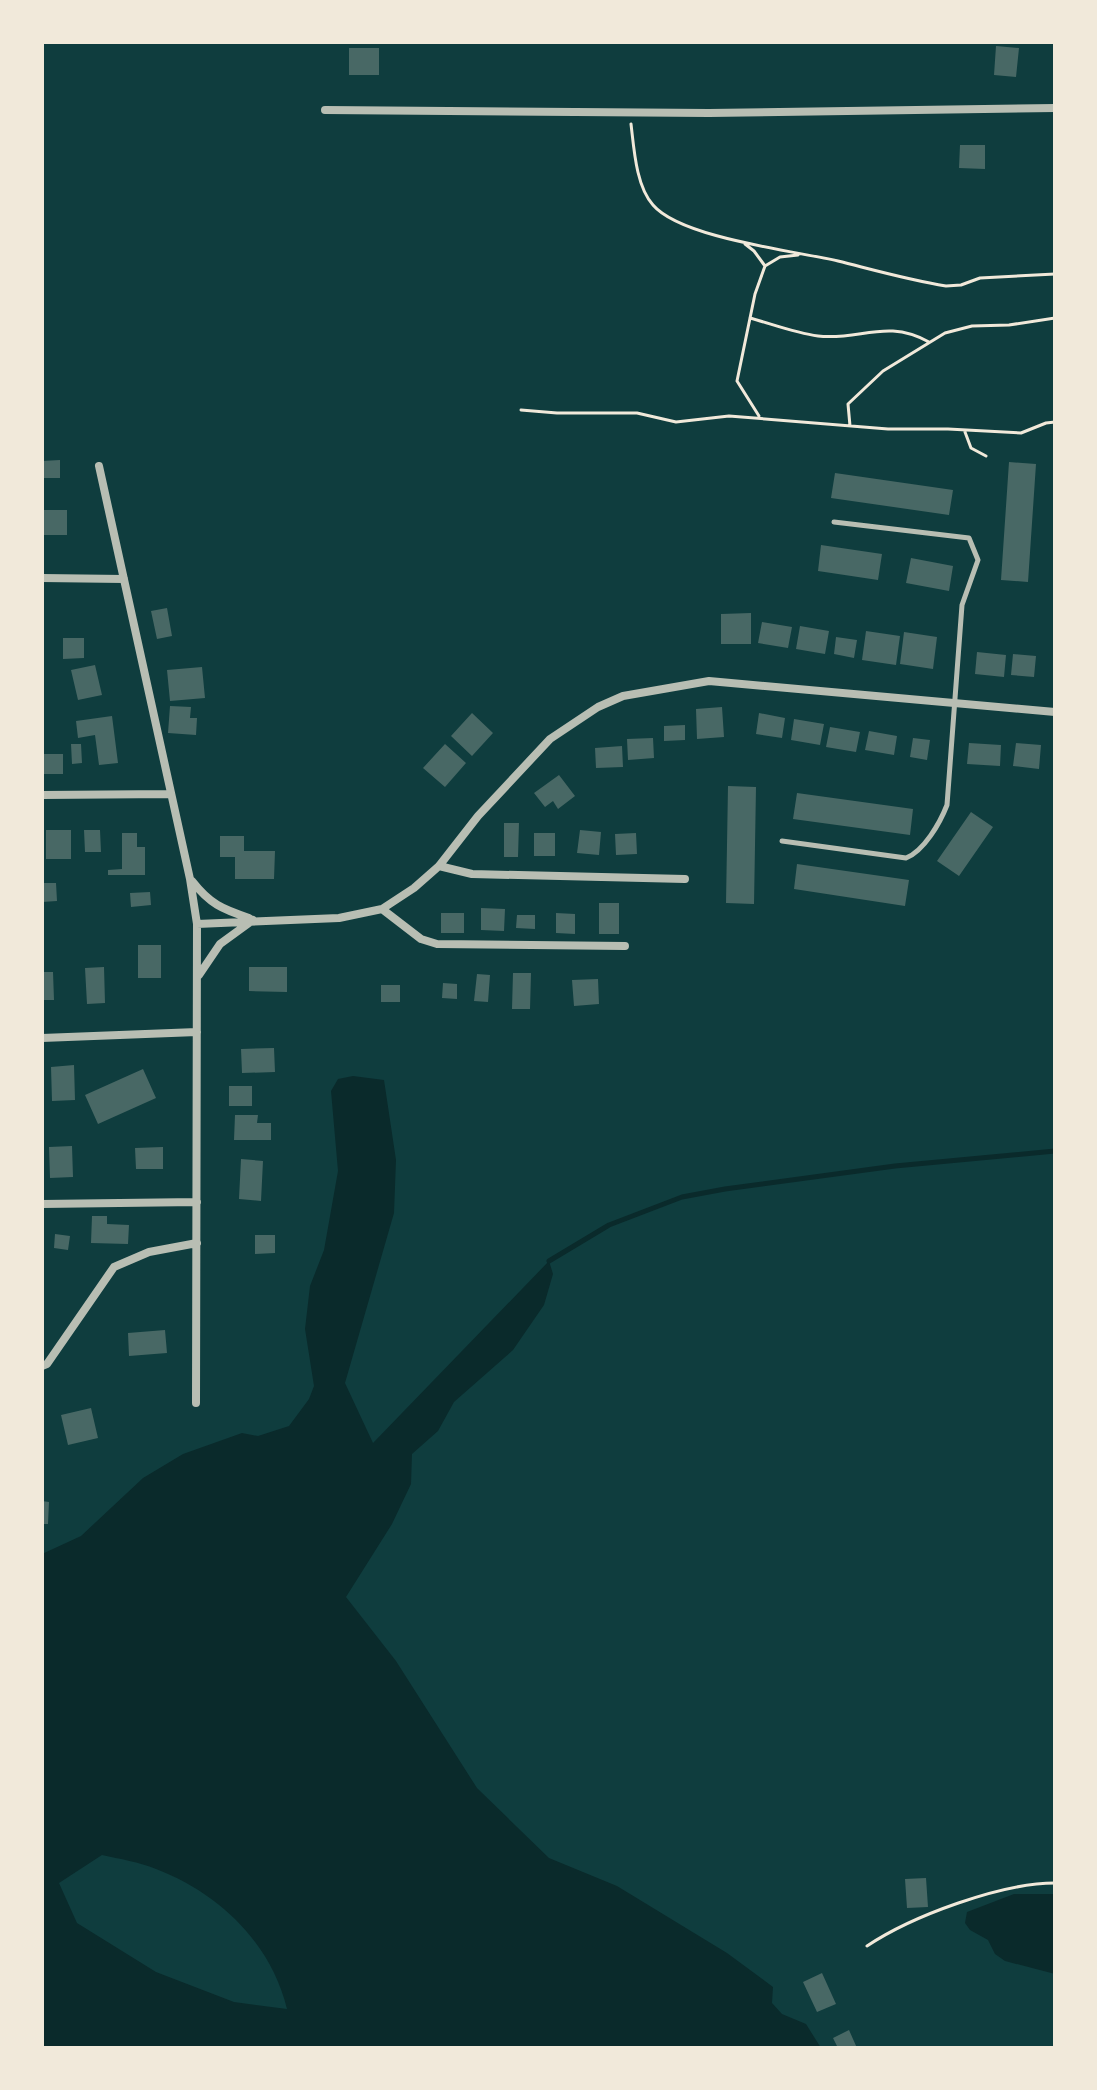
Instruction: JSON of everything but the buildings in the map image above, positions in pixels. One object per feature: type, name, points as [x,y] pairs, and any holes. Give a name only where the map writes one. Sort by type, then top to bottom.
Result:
[{"type":"street","points":[[325,110],[629,112],[1055,108]]},
{"type":"street","points":[[99,466],[190,879],[197,924],[196,1403]]},
{"type":"street","points":[[42,578],[124,579]]},
{"type":"street","points":[[197,924],[339,918],[382,909],[414,888],[439,866],[478,816],[550,739],[598,707],[623,696],[709,681],[1055,712]]},
{"type":"street","points":[[42,795],[171,794]]},
{"type":"street","points":[[439,866],[472,874],[685,879]]},
{"type":"street","points":[[190,879],[206,899],[222,909],[254,920]]},
{"type":"street","points":[[382,909],[421,939],[437,944],[625,946]]},
{"type":"street","points":[[197,979],[220,944],[254,920]]},
{"type":"street","points":[[42,1038],[197,1032]]},
{"type":"street","points":[[42,1204],[197,1202]]},
{"type":"street","points":[[42,1366],[47,1364],[114,1267],[149,1252],[197,1243]]},
{"type":"lane","points":[[782,841],[906,858],[914,855],[941,819],[947,805],[962,605],[978,560],[969,538],[834,522]]},
{"type":"path","points":[[629,112],[644,193],[655,209],[697,230],[946,286],[961,285],[980,278],[1055,274]]},
{"type":"path","points":[[741,242],[754,251],[765,266]]},
{"type":"path","points":[[759,417],[737,381],[760,274],[765,266],[780,257],[806,255]]},
{"type":"path","points":[[750,317],[820,336],[906,331],[929,342]]},
{"type":"path","points":[[850,426],[848,404],[883,371],[945,333],[972,326],[1009,325],[1055,318]]},
{"type":"path","points":[[521,410],[637,413],[676,422],[729,416],[759,417],[965,432],[1021,433],[1055,422]]},
{"type":"path","points":[[965,432],[971,448],[986,456]]},
{"type":"path","points":[[867,1946],[890,1931],[995,1891],[1034,1883],[1055,1883]]},
{"type":"water","points":[[353,1076],[384,1080],[396,1160],[394,1213],[345,1383],[373,1443],[549,1261],[553,1274],[544,1305],[513,1350],[454,1402],[438,1431],[412,1454],[411,1484],[392,1524],[346,1597],[396,1661],[477,1788],[549,1858],[617,1886],[727,1953],[773,1987],[772,2003],[782,2014],[806,2024],[821,2048],[42,2048],[42,1554],[81,1536],[143,1478],[183,1454],[242,1433],[258,1436],[289,1426],[309,1399],[314,1386],[305,1329],[310,1286],[324,1250],[338,1171],[331,1091],[338,1079]],"holes":[[[102,1855],[150,1867],[179,1879],[221,1906],[239,1923],[269,1963],[287,2009],[234,2002],[156,1972],[77,1923],[59,1883]]]},
{"type":"water","points":[[1014,1894],[1055,1894],[1055,1974],[1005,1961],[995,1954],[988,1940],[970,1930],[965,1923],[967,1912]]},
{"type":"waterway","points":[[549,1261],[609,1225],[682,1197],[895,1166],[1055,1151]]}]
